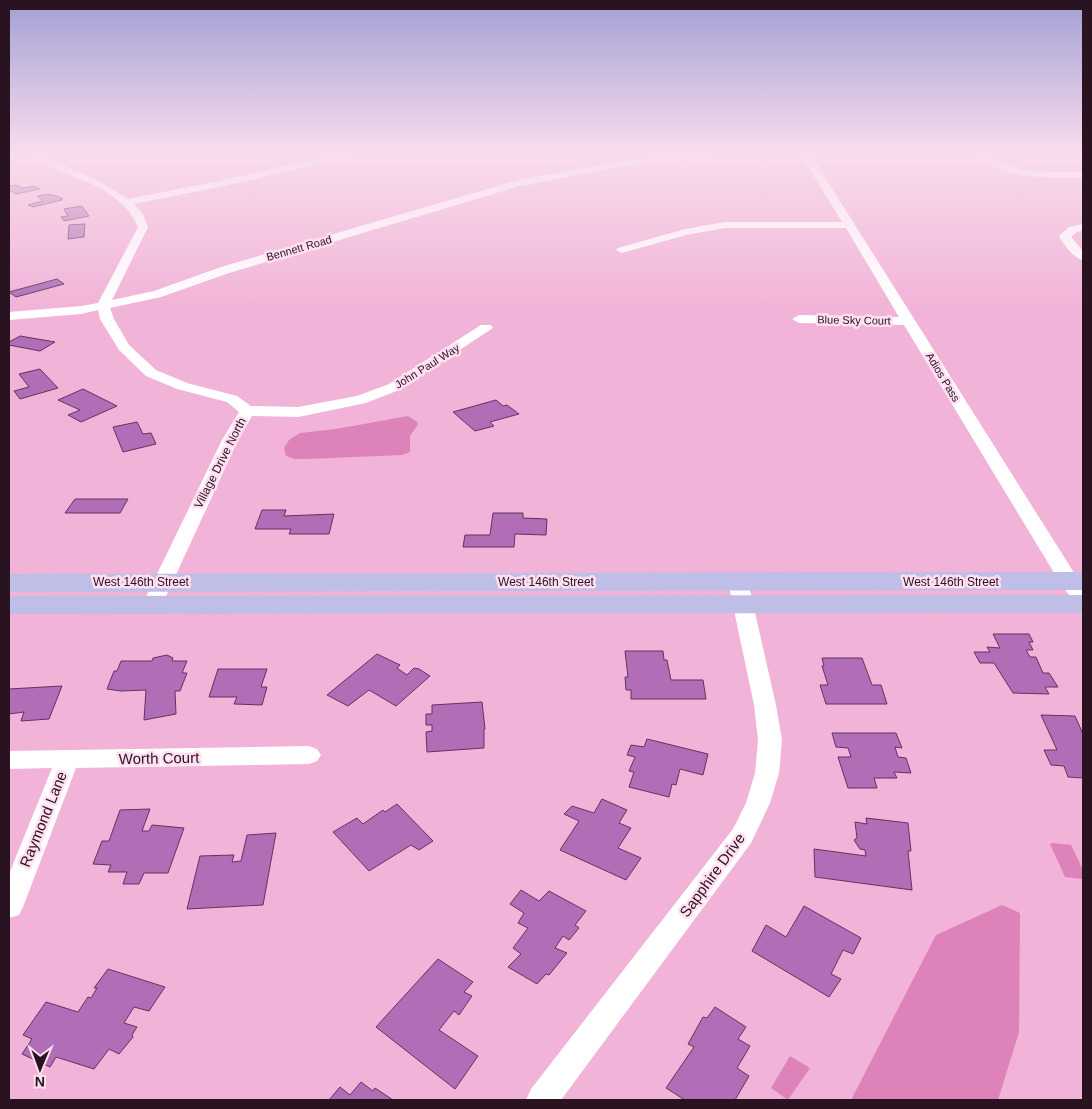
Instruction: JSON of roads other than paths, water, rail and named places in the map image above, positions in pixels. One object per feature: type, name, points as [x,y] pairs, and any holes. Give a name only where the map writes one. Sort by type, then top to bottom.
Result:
[{"type":"main road","name":"West 146th Street","points":[[9,583],[157,593],[1080,592]]},
{"type":"main road","name":"West 146th Street","points":[[9,605],[157,593]]},
{"type":"street","points":[[103,306],[143,227],[138,213],[130,204]]},
{"type":"street","name":"Bennett Road","points":[[9,316],[103,306],[158,294],[219,272],[448,204]]},
{"type":"street","name":"Adios Pass","points":[[836,204],[1080,592]]},
{"type":"street","points":[[622,250],[685,232],[725,225],[849,225]]},
{"type":"street","points":[[1083,227],[1073,229],[1065,236],[1068,242],[1083,257]]},
{"type":"street","points":[[320,242],[332,249]]},
{"type":"street","name":"Village Drive North","points":[[103,306],[106,319],[124,347],[151,373],[182,386],[232,399],[247,410],[230,440],[157,593]]},
{"type":"street","name":"Blue Sky Court","points":[[798,319],[909,321]]},
{"type":"street","name":"John Paul Way","points":[[247,410],[298,412],[361,400],[394,387],[486,328]]},
{"type":"street","name":"Sapphire Drive","points":[[542,1100],[742,836],[758,803],[768,773],[770,740],[765,705],[741,593]]},
{"type":"street","name":"Worth Court","points":[[9,760],[309,755]]},
{"type":"street","name":"Raymond Lane","points":[[9,907],[67,760]]}]
